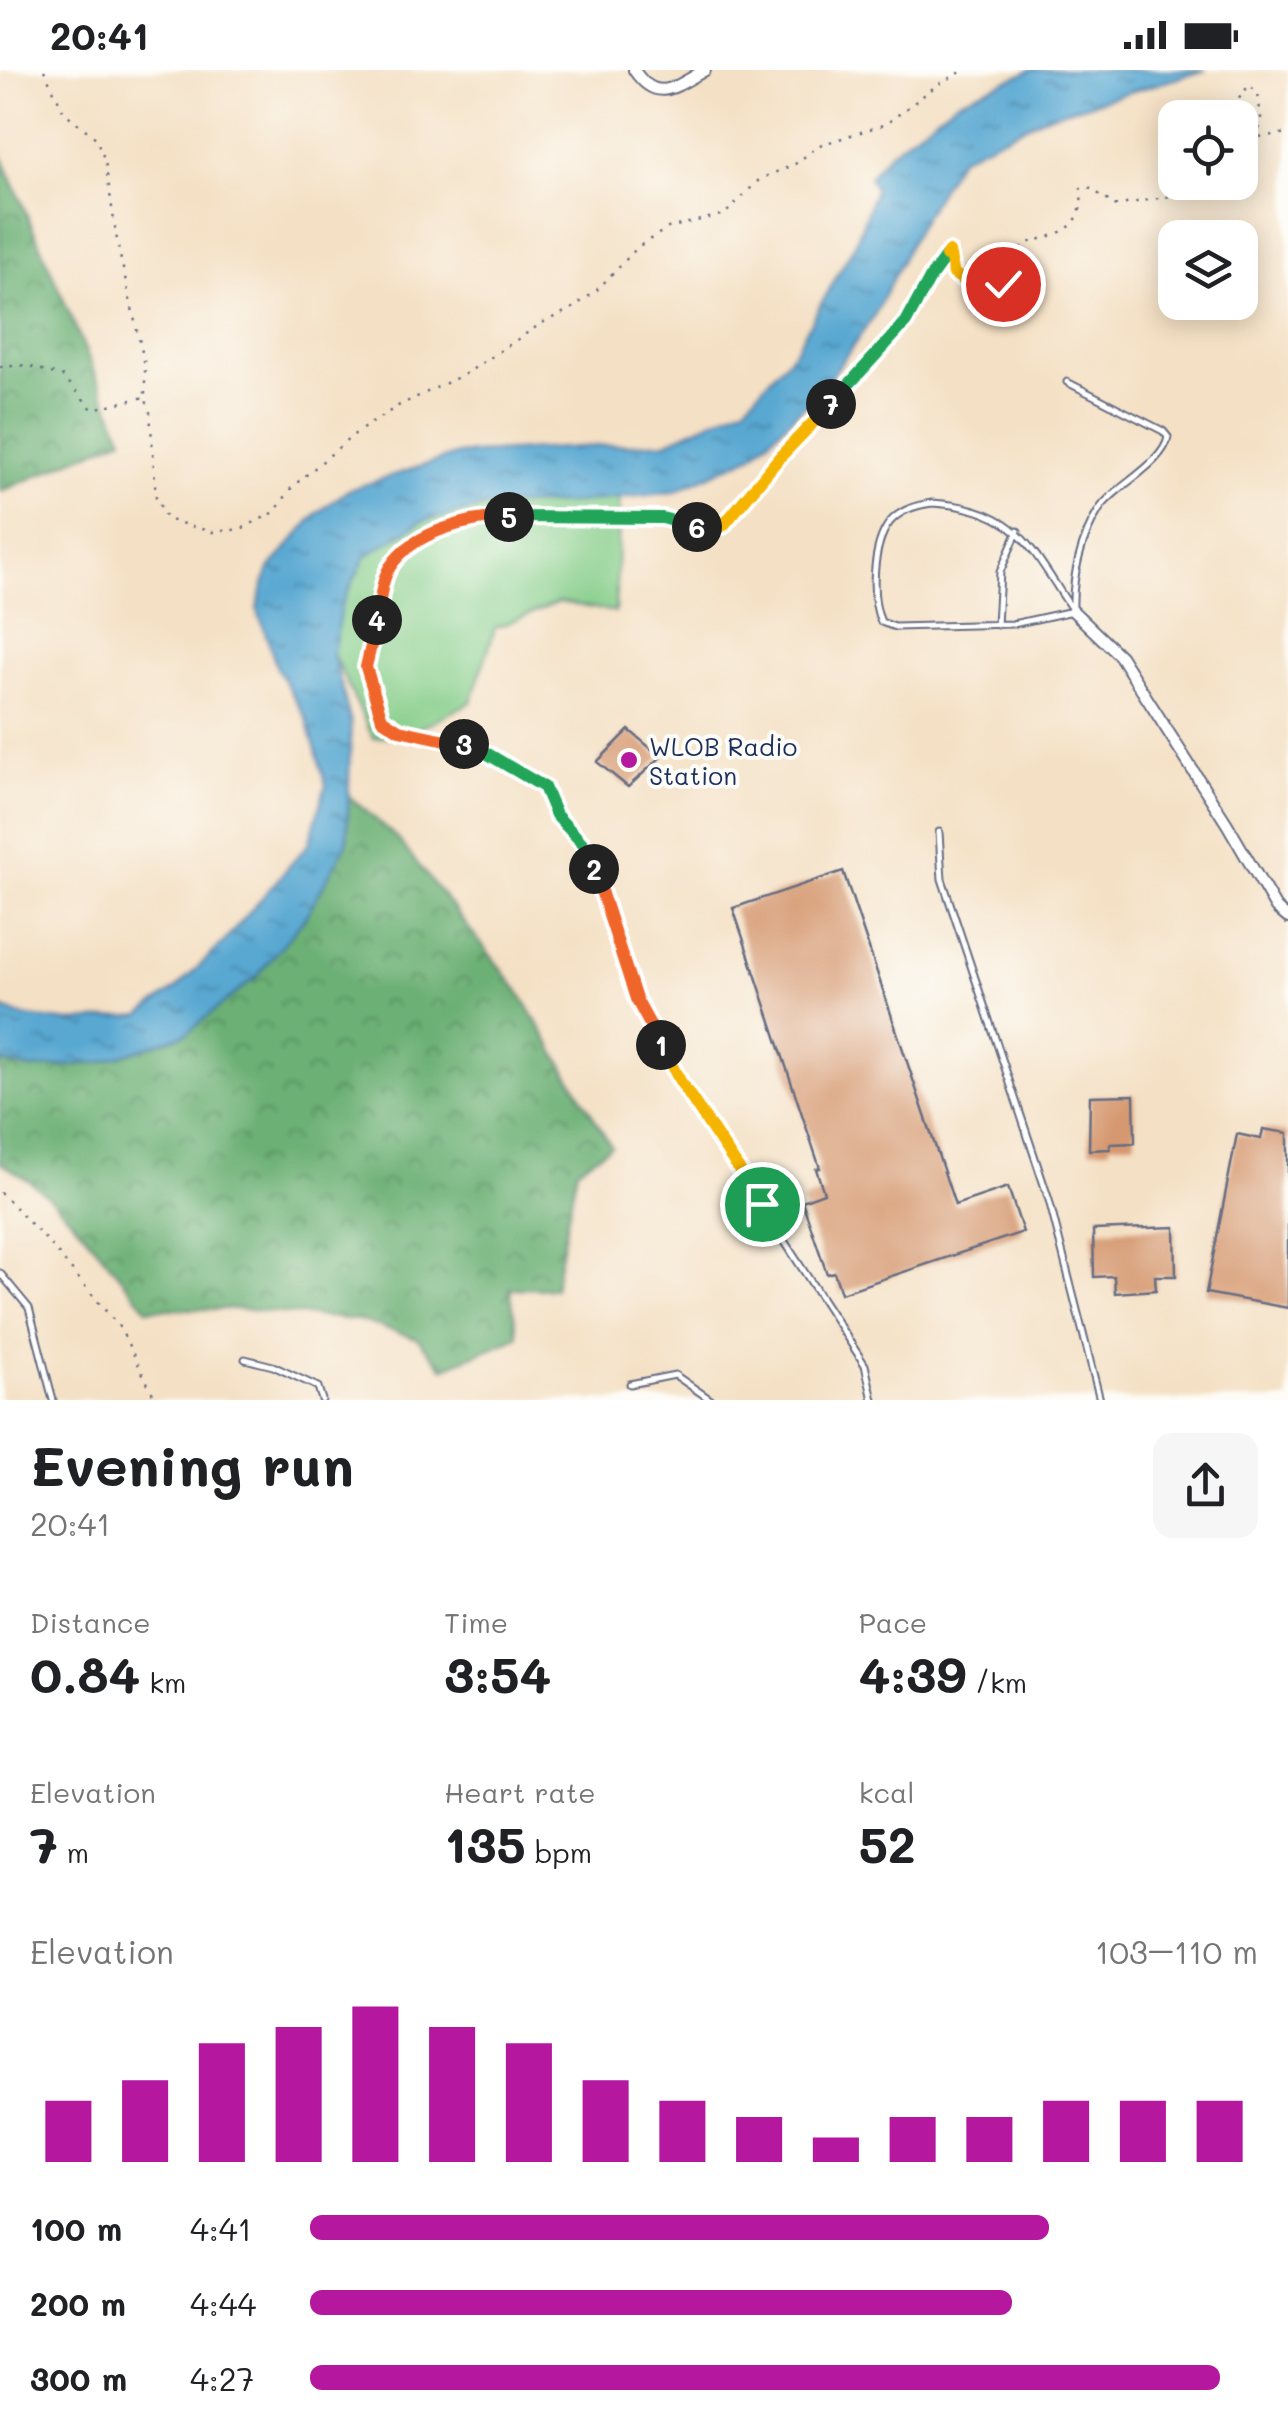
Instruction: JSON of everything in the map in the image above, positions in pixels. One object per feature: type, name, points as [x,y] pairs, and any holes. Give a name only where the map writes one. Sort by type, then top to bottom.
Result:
[{"type":"street","points":[[634,70],[644,86],[666,90],[706,70]]},
{"type":"street","points":[[1073,611],[1120,656],[1276,908],[1288,918]]},
{"type":"lane","points":[[1067,382],[1168,437],[1168,444],[1100,508],[1072,583],[1073,611]]},
{"type":"lane","points":[[962,504],[984,511],[1018,531],[1073,611],[1013,624],[894,627],[881,622],[876,610],[879,543],[890,522],[912,506],[962,504]]},
{"type":"lane","points":[[997,624],[1000,572],[1018,531]]},
{"type":"lane","points":[[556,815],[586,847],[636,999],[680,1081],[865,1365],[874,1400]]},
{"type":"lane","points":[[938,832],[942,879],[1049,1200],[1100,1400]]},
{"type":"lane","points":[[0,1274],[30,1308],[53,1400]]},
{"type":"lane","points":[[245,1359],[274,1366],[318,1387],[322,1400]]},
{"type":"lane","points":[[630,1384],[675,1375],[711,1400]]},
{"type":"path","points":[[44,70],[64,112],[96,138],[105,161],[118,246],[145,365],[144,397],[150,412],[156,497],[166,519],[212,532],[241,529],[275,512],[292,487],[356,433],[398,406],[466,373],[542,322],[583,300],[639,246],[668,228],[725,214],[760,179],[795,164],[820,145],[886,124],[937,85],[965,70]]},
{"type":"path","points":[[1237,100],[1249,85],[1258,93],[1258,136],[1288,133]]},
{"type":"path","points":[[556,815],[544,787],[476,747],[399,730],[382,719],[366,667],[389,568],[413,544],[454,525],[492,518],[662,518],[688,527],[723,526],[779,458],[906,322],[949,252],[954,274],[978,289],[1003,284],[1024,244],[1070,229],[1083,210],[1082,188],[1088,186],[1114,206],[1158,198]]},
{"type":"path","points":[[0,368],[26,365],[64,377],[92,409],[144,397]]},
{"type":"path","points":[[0,1192],[50,1244],[120,1328],[156,1400]]},
{"type":"green space","points":[[0,152],[123,438],[0,492]]},
{"type":"green space","points":[[620,498],[615,612],[559,602],[495,628],[471,702],[407,734],[373,738],[333,654],[341,605],[366,556],[422,521],[489,506]]},
{"type":"green space","points":[[349,796],[397,838],[518,990],[611,1146],[577,1169],[554,1289],[510,1288],[518,1337],[443,1368],[417,1338],[358,1320],[239,1309],[147,1309],[62,1209],[0,1163],[0,1062],[33,1069],[102,1062],[186,1034],[257,976],[347,843]]},
{"type":"water","points":[[1032,70],[1206,70],[1047,116],[959,158],[917,229],[874,316],[824,387],[753,455],[674,492],[576,503],[489,506],[422,521],[366,556],[341,605],[333,654],[351,723],[347,843],[306,916],[257,976],[186,1034],[102,1062],[33,1069],[0,1062],[0,1007],[21,1016],[71,1022],[140,1015],[178,987],[223,943],[309,843],[326,785],[307,720],[277,668],[257,608],[268,571],[315,515],[348,490],[458,454],[666,442],[745,406],[794,352],[856,242],[875,189],[869,177],[888,154],[957,101]]},
{"type":"building","name":"WLOB Radio Station","points":[[629,730],[661,757],[628,787],[597,762]]},
{"type":"building","points":[[843,871],[955,1205],[1008,1187],[1023,1232],[841,1293],[834,1272],[827,1274],[802,1201],[824,1193],[816,1169],[820,1168],[733,908]]},
{"type":"building","points":[[1134,1095],[1135,1143],[1089,1150],[1090,1096]]},
{"type":"building","points":[[1263,1129],[1288,1133],[1288,1308],[1206,1293],[1237,1134],[1261,1139]]},
{"type":"building","points":[[1175,1227],[1176,1276],[1155,1276],[1156,1290],[1115,1293],[1114,1276],[1094,1277],[1093,1230]]},
{"type":"place","name":"WLOB Radio Station","points":[[629,760]]},
{"type":"route","points":[[762,1204],[680,1081],[636,999],[586,847],[556,815],[544,787],[476,747],[399,730],[382,719],[366,667],[389,568],[413,544],[454,525],[492,518],[662,518],[688,527],[723,526],[779,458],[906,322],[949,252],[954,274],[978,289],[1003,284]]}]
